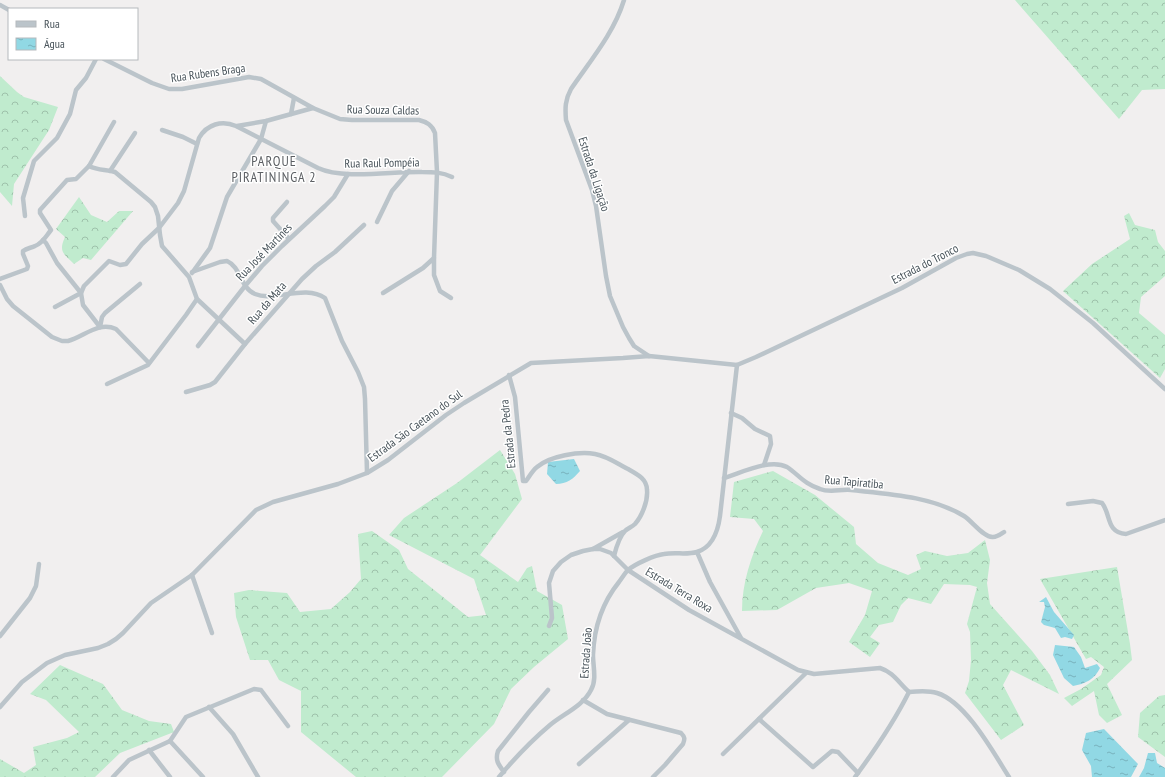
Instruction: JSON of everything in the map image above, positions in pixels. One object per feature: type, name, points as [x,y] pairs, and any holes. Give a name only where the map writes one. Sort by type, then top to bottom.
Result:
[{"type":"street","name":"Estrada da Ligação","points":[[624,0],[613,27],[567,96],[565,111],[566,120],[592,190],[596,206],[610,296],[628,338],[634,346],[649,356]]},
{"type":"street","points":[[25,216],[23,198],[34,161],[58,138],[70,114],[76,90],[86,78],[95,60]]},
{"type":"street","name":"Rua Rubens Braga","points":[[106,60],[152,83],[169,89],[182,89],[249,77],[261,79],[313,108]]},
{"type":"street","points":[[291,114],[294,98]]},
{"type":"street","points":[[236,126],[266,121],[313,108]]},
{"type":"street","name":"Rua Souza Caldas","points":[[313,108],[340,119],[414,119],[424,121],[433,128],[437,172],[434,276],[440,291],[451,298]]},
{"type":"street","points":[[188,277],[210,248],[227,197],[261,139],[266,121]]},
{"type":"street","points":[[0,279],[27,269],[28,266],[23,254],[24,251],[43,240],[51,230],[40,213],[40,210],[67,180],[76,179],[89,166],[114,122]]},
{"type":"street","name":"Rua Raul Pompéia","points":[[81,293],[84,286],[109,261],[120,265],[126,264],[142,244],[159,228],[178,203],[184,190],[197,144],[202,133],[212,126],[222,122],[236,126],[323,170],[348,174],[409,171],[437,172],[452,177]]},
{"type":"street","points":[[162,130],[183,137],[197,144]]},
{"type":"street","points":[[110,171],[135,133]]},
{"type":"street","points":[[89,166],[99,170],[110,171],[118,175],[151,202],[158,216],[161,241],[165,251],[188,277],[197,299],[245,344]]},
{"type":"street","points":[[377,222],[392,190],[409,171]]},
{"type":"street","name":"Rua José Martines","points":[[198,346],[262,266],[334,196],[348,174]]},
{"type":"street","points":[[287,202],[273,218],[273,221],[289,239]]},
{"type":"street","name":"Rua da Mata","points":[[186,392],[210,385],[215,382],[245,344],[289,293],[309,272],[335,252],[364,225]]},
{"type":"street","points":[[43,240],[57,264],[81,293],[83,305],[100,327]]},
{"type":"street","name":"Estrada do Tronco","points":[[737,365],[902,288],[961,255],[973,253],[986,256],[1019,270],[1050,289],[1093,323],[1165,389]]},
{"type":"street","points":[[383,293],[423,268],[434,258]]},
{"type":"street","points":[[192,272],[220,262],[227,262],[234,266],[245,286],[251,291],[260,295],[289,293],[314,294],[325,298],[342,341],[364,387],[366,473]]},
{"type":"street","points":[[100,327],[102,317],[105,313],[140,284]]},
{"type":"street","points":[[0,285],[7,299],[13,306],[57,340],[73,340],[100,327],[111,326],[116,329],[149,363]]},
{"type":"street","points":[[55,307],[81,293]]},
{"type":"street","points":[[107,384],[148,365],[197,299]]},
{"type":"street","points":[[649,356],[737,365],[720,516],[716,534],[706,548],[697,552],[710,582],[741,638]]},
{"type":"street","name":"Estrada São Caetano do Sul","points":[[0,707],[22,682],[47,663],[65,655],[98,648],[108,644],[123,633],[151,603],[192,575],[240,525],[256,510],[263,506],[338,484],[366,473],[388,460],[446,415],[509,375],[531,363],[649,356]]},
{"type":"street","name":"Estrada da Pedra","points":[[509,375],[515,397],[523,481],[526,481],[537,467],[553,458],[595,454],[639,475],[647,484],[648,491],[640,517],[624,532],[614,556]]},
{"type":"street","points":[[731,413],[742,418],[755,429],[770,436],[771,444],[764,465]]},
{"type":"street","name":"Rua Tapiratiba","points":[[724,478],[764,465],[779,465],[787,468],[805,482],[822,490],[831,491],[842,489],[915,499],[943,506],[964,516],[987,536],[995,537],[1004,532]]},
{"type":"street","points":[[1068,504],[1093,501],[1102,503],[1110,523],[1116,532],[1121,534],[1126,534],[1165,520]]},
{"type":"street","points":[[549,626],[552,618],[549,583],[553,571],[561,562],[571,555],[593,549],[624,532]]},
{"type":"street","points":[[593,549],[606,551],[614,556],[628,570]]},
{"type":"street","name":"Estrada Terra Roxa","points":[[697,552],[662,554],[652,557],[628,570],[689,610],[786,664],[806,673],[880,668],[893,675],[909,692]]},
{"type":"street","points":[[0,636],[30,598],[36,586],[39,564]]},
{"type":"street","name":"Estrada João","points":[[499,777],[545,729],[560,716],[583,700],[592,689],[594,683],[594,643],[598,620],[604,605],[628,570]]},
{"type":"street","points":[[192,575],[212,633]]},
{"type":"street","points":[[723,754],[806,673]]},
{"type":"street","points":[[113,777],[129,760],[170,741],[186,718],[254,688],[261,690],[288,726]]},
{"type":"street","points":[[504,772],[497,762],[496,757],[498,751],[548,690]]},
{"type":"street","points":[[759,719],[813,767],[832,751],[838,752],[857,775],[897,715],[909,692],[936,692],[954,702],[965,712],[1009,777]]},
{"type":"street","points":[[583,700],[607,714],[677,731],[684,736],[685,740],[683,744],[653,777]]},
{"type":"street","points":[[208,707],[215,713],[232,734],[258,777]]},
{"type":"street","points":[[579,764],[629,720]]},
{"type":"street","points":[[170,741],[203,777]]},
{"type":"street","points":[[149,750],[170,777]]},
{"type":"green space","points":[[1015,0],[1165,0],[1165,89],[1142,90],[1119,119]]},
{"type":"green space","points":[[0,76],[24,97],[58,107],[49,130],[14,184],[12,206],[0,192]]},
{"type":"green space","points":[[79,197],[91,215],[107,222],[119,211],[133,211],[91,260],[83,258],[74,264],[67,258],[62,249],[65,237],[56,229]]},
{"type":"green space","points":[[1129,213],[1135,225],[1155,230],[1158,242],[1165,251],[1165,276],[1141,297],[1139,313],[1165,335],[1165,369],[1160,378],[1063,291],[1092,264],[1130,239],[1124,216]]},
{"type":"green space","points":[[500,450],[515,474],[522,499],[480,555],[518,582],[527,568],[532,566],[537,591],[562,605],[568,639],[534,667],[511,689],[494,724],[442,777],[356,777],[301,732],[301,691],[279,680],[268,660],[250,660],[236,617],[234,593],[249,590],[287,593],[300,612],[331,609],[350,592],[361,579],[358,534],[372,531],[399,550],[408,569],[468,617],[486,615],[474,579],[389,535],[404,518],[457,483]]},
{"type":"green space","points":[[773,471],[815,495],[854,527],[856,544],[878,563],[908,575],[921,569],[916,555],[925,551],[947,556],[968,553],[985,540],[990,560],[987,583],[990,604],[1032,651],[1050,675],[1059,694],[1011,670],[1003,685],[1024,725],[1001,740],[965,693],[969,681],[971,660],[970,632],[967,624],[977,587],[970,585],[944,584],[931,604],[908,598],[901,605],[893,622],[879,625],[870,637],[880,643],[870,657],[849,642],[865,615],[872,591],[849,583],[816,588],[777,610],[742,611],[745,580],[763,531],[754,519],[730,517],[734,482]]},
{"type":"green space","points":[[1117,567],[1132,660],[1107,684],[1122,715],[1107,723],[1099,715],[1094,691],[1072,706],[1064,698],[1081,689],[1101,675],[1104,667],[1091,657],[1086,659],[1040,579]]},
{"type":"green space","points":[[60,665],[103,684],[122,710],[149,721],[171,724],[174,732],[120,753],[95,777],[0,777],[0,759],[24,773],[36,765],[33,747],[67,738],[79,732],[46,700],[30,694]]},
{"type":"green space","points":[[1165,695],[1165,757],[1138,737],[1140,713],[1159,696]]},
{"type":"water","points":[[574,459],[580,471],[570,480],[556,484],[547,474],[548,462]]},
{"type":"water","points":[[1046,597],[1054,612],[1074,635],[1072,639],[1065,637],[1061,638],[1055,628],[1044,625],[1041,622],[1045,607],[1044,602],[1039,602]]},
{"type":"water","points":[[1055,645],[1074,647],[1081,657],[1085,668],[1097,664],[1100,668],[1098,672],[1082,684],[1073,686],[1064,678],[1053,655]]},
{"type":"water","points":[[1104,729],[1138,764],[1131,777],[1092,777],[1091,766],[1082,750],[1086,733]]},
{"type":"water","points":[[1148,753],[1155,753],[1157,763],[1165,768],[1165,777],[1139,777],[1144,768]]},
{"type":"district","name":"PARQUE PIRATININGA 2","points":[[274,170]]}]
